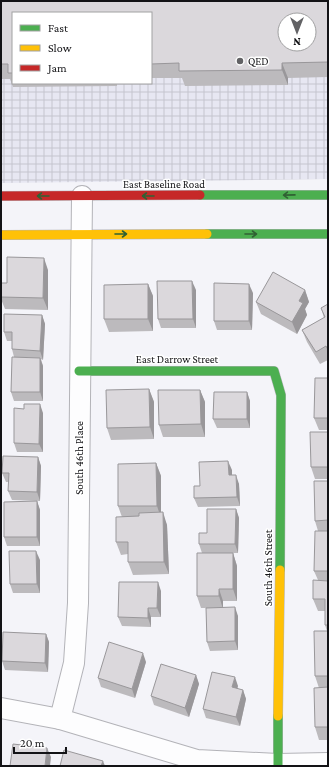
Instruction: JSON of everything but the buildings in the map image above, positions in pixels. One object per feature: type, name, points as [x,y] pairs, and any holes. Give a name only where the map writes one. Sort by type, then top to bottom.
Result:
[{"type":"main road","name":"East Baseline Road","points":[[1,196],[328,194]]},
{"type":"main road","points":[[1,235],[328,234]]},
{"type":"main road","name":"East Darrow Street","points":[[80,371],[274,371]]},
{"type":"main road","name":"South 46th Street","points":[[274,371],[281,395],[278,765]]},
{"type":"street","name":"South 46th Place","points":[[60,719],[74,663],[78,603],[82,196]]},
{"type":"street","points":[[1,708],[60,719],[197,760],[278,765],[328,763]]},
{"type":"shaded area","points":[[1,1],[328,1],[328,179],[1,183]]},
{"type":"traffic: fast","points":[[200,195],[328,195]]},
{"type":"traffic: fast","points":[[207,234],[328,234]]},
{"type":"traffic: fast","points":[[79,371],[274,371],[281,395],[280,570]]},
{"type":"traffic: fast","points":[[278,716],[278,766]]},
{"type":"traffic: slow","points":[[1,235],[207,234]]},
{"type":"traffic: slow","points":[[278,716],[280,570]]},
{"type":"traffic: jam","points":[[1,196],[200,195]]},
{"type":"place","name":"QED","points":[[240,61]]}]
